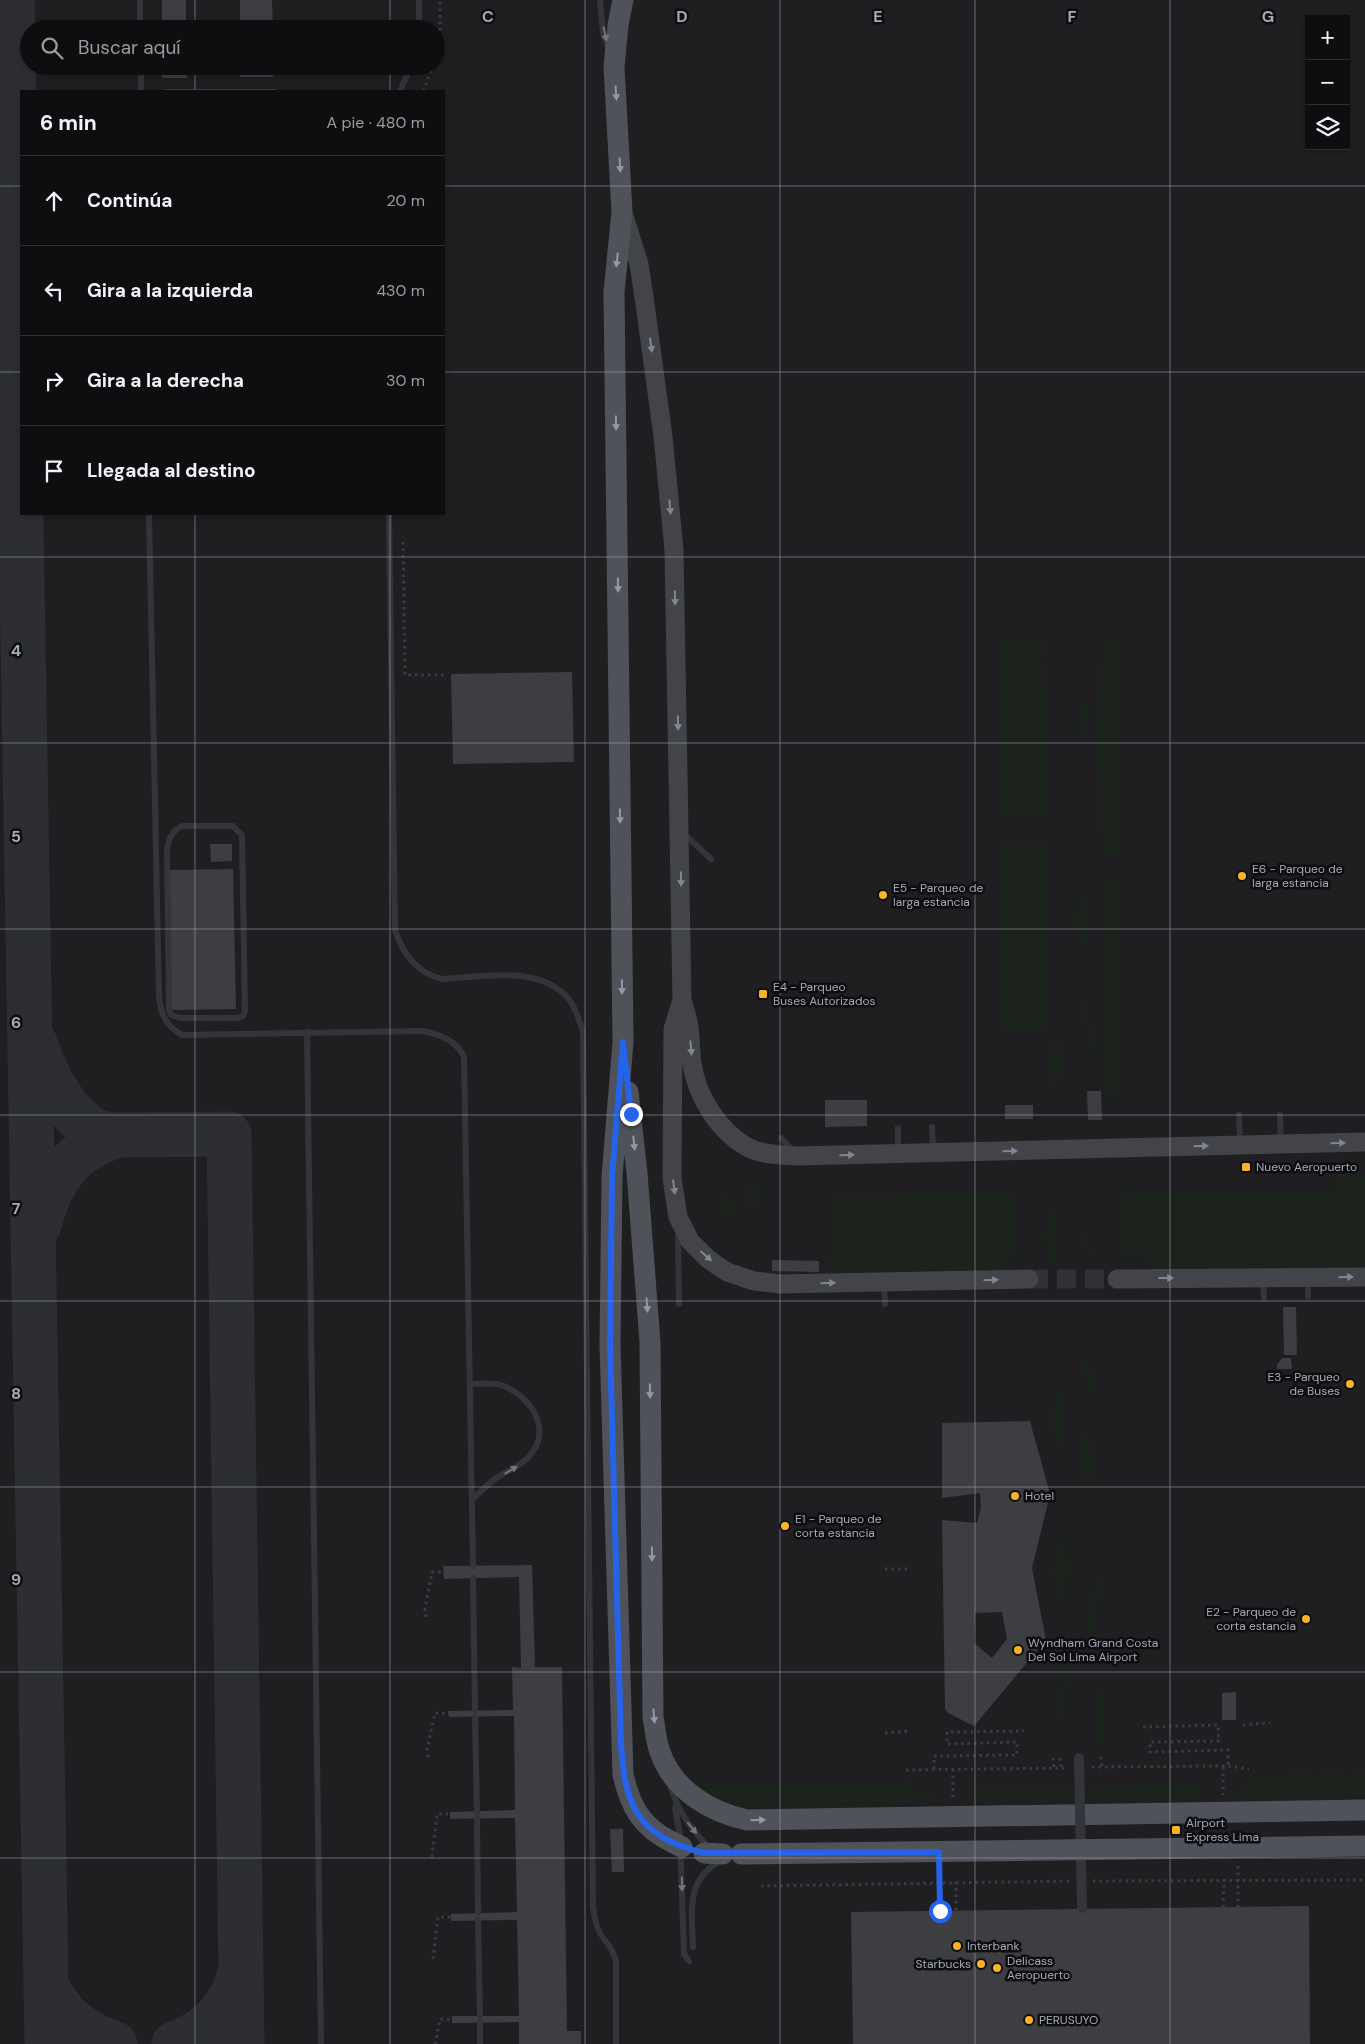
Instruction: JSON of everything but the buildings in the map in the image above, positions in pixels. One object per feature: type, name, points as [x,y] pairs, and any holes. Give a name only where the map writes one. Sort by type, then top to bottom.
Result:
[{"type":"main road","points":[[623,0],[618,25],[614,67],[622,212],[614,292],[623,1042],[612,1177],[610,1345],[620,1695],[623,1774],[626,1791],[633,1808],[663,1838],[682,1847],[704,1853],[1236,1852],[1365,1846]]},
{"type":"main road","points":[[622,212],[639,264],[663,436],[674,550],[682,1000],[689,1023],[694,1076],[700,1093],[712,1114],[727,1132],[749,1148],[766,1153],[798,1156],[1365,1142]]},
{"type":"main road","points":[[682,1000],[673,1029],[672,1178],[678,1217],[690,1241],[708,1259],[728,1272],[754,1281],[780,1284],[1029,1279]]},
{"type":"main road","points":[[623,1042],[637,1173],[650,1342],[653,1718],[660,1752],[673,1776],[692,1795],[708,1807],[727,1815],[747,1820],[1365,1810]]},
{"type":"main road","points":[[1117,1278],[1365,1277]]},
{"type":"street","points":[[1079,1758],[1082,1908]]},
{"type":"lane","points":[[140,0],[140,20]]},
{"type":"lane","points":[[419,0],[419,20]]},
{"type":"lane","points":[[600,0],[603,33],[614,67]]},
{"type":"lane","points":[[141,75],[142,90]]},
{"type":"lane","points":[[400,90],[407,75]]},
{"type":"lane","points":[[149,515],[160,1006],[164,1019],[172,1029],[182,1035],[423,1031],[440,1035],[462,1051],[465,1064],[473,1566]]},
{"type":"lane","points":[[389,515],[396,931],[399,942],[414,965],[428,976],[442,979],[531,976],[547,982],[564,993],[576,1011],[583,1031],[593,1906],[595,1923],[600,1933],[613,1949],[616,1960],[616,2044]]},
{"type":"lane","points":[[184,826],[233,826],[239,830],[242,835],[245,1011],[243,1016],[237,1018],[181,1018],[171,1015],[169,1010],[168,918],[167,850],[171,836],[176,829],[184,826]]},
{"type":"lane","points":[[680,830],[711,860]]},
{"type":"lane","points":[[158,919],[168,918]]},
{"type":"lane","points":[[307,1032],[321,2044]]},
{"type":"lane","points":[[1239,1115],[1241,1146]]},
{"type":"lane","points":[[1280,1115],[1281,1145]]},
{"type":"lane","points":[[932,1127],[933,1153]]},
{"type":"lane","points":[[898,1128],[898,1154]]},
{"type":"lane","points":[[781,1138],[798,1156]]},
{"type":"lane","points":[[678,1217],[679,1304]]},
{"type":"lane","points":[[1263,1278],[1264,1298]]},
{"type":"lane","points":[[1308,1278],[1308,1297]]},
{"type":"lane","points":[[884,1282],[884,1304]]},
{"type":"lane","points":[[470,1384],[498,1384],[508,1388],[531,1406],[540,1424],[540,1434],[533,1452],[525,1461],[496,1479],[472,1499]]},
{"type":"lane","points":[[473,1578],[480,2044]]},
{"type":"lane","points":[[660,1752],[674,1801],[680,1836],[684,1954],[689,1961]]},
{"type":"lane","points":[[674,1801],[693,1830],[708,1847],[723,1859],[714,1864],[698,1880],[694,1891],[692,1903],[693,1947]]},
{"type":"lane","points":[[1236,1852],[1365,1853]]},
{"type":"lane","points":[[1077,1858],[1087,1858]]},
{"type":"path","points":[[440,0],[440,20]]},
{"type":"path","points":[[423,90],[429,75]]},
{"type":"path","points":[[402,533],[405,676],[446,675]]},
{"type":"path","points":[[885,1569],[910,1569]]},
{"type":"path","points":[[426,1617],[425,1609],[432,1572],[444,1572]]},
{"type":"path","points":[[428,1758],[427,1750],[435,1714],[449,1714]]},
{"type":"path","points":[[1242,1725],[1270,1723]]},
{"type":"path","points":[[1143,1727],[1218,1725],[1219,1741],[1150,1742],[1150,1752],[1228,1750],[1228,1766],[1249,1770]]},
{"type":"path","points":[[906,1770],[934,1769],[934,1756],[1017,1755],[1017,1742],[947,1744],[947,1732],[1024,1731]]},
{"type":"path","points":[[885,1734],[911,1732]]},
{"type":"path","points":[[1101,1757],[1102,1767]]},
{"type":"path","points":[[1053,1758],[1054,1768]]},
{"type":"path","points":[[1060,1758],[1061,1768]]},
{"type":"path","points":[[1223,1766],[1223,1798]]},
{"type":"path","points":[[953,1768],[953,1800]]},
{"type":"path","points":[[432,1856],[437,1814],[450,1814]]},
{"type":"path","points":[[939,1852],[940,1911]]},
{"type":"path","points":[[1236,1852],[1238,1907]]},
{"type":"path","points":[[1223,1907],[1224,1880]]},
{"type":"path","points":[[1088,1881],[1365,1880]]},
{"type":"path","points":[[761,1886],[1078,1881]]},
{"type":"path","points":[[956,1882],[956,1910]]},
{"type":"path","points":[[433,1959],[438,1917],[451,1917]]},
{"type":"path","points":[[435,2044],[440,2019],[452,2020]]},
{"type":"shaded area","points":[[0,0],[1365,0],[1365,2044],[0,2044]]},
{"type":"shaded area","points":[[997,638],[1043,639],[1049,817],[1000,818]]},
{"type":"shaded area","points":[[1117,639],[1119,858],[1102,858],[1096,723],[1103,640]]},
{"type":"shaded area","points":[[1086,696],[1090,712],[1082,741],[1077,727]]},
{"type":"shaded area","points":[[1049,842],[1045,1034],[1002,1034],[1000,844]]},
{"type":"shaded area","points":[[1119,883],[1123,1095],[1122,1097],[1107,1098],[1102,884]]},
{"type":"shaded area","points":[[1082,889],[1090,918],[1087,925],[1089,935],[1084,952],[1074,924]]},
{"type":"shaded area","points":[[1083,992],[1092,1018],[1090,1023],[1098,1044],[1093,1058],[1085,1034],[1086,1030],[1081,1012]]},
{"type":"shaded area","points":[[1055,1030],[1062,1046],[1060,1050],[1064,1064],[1058,1080],[1060,1085],[1055,1095],[1050,1078],[1049,1062],[1050,1047]]},
{"type":"shaded area","points":[[1338,1175],[1365,1175],[1365,1265],[1148,1270],[1146,1255],[1124,1256],[1124,1190],[1338,1190]]},
{"type":"shaded area","points":[[753,1186],[760,1189],[763,1196],[760,1203],[753,1206],[746,1203],[743,1196],[746,1189]]},
{"type":"shaded area","points":[[1017,1193],[1017,1257],[1006,1258],[1006,1271],[829,1275],[829,1249],[834,1248],[832,1195]]},
{"type":"shaded area","points":[[727,1195],[734,1198],[737,1205],[734,1212],[727,1215],[720,1212],[717,1205],[720,1198]]},
{"type":"shaded area","points":[[1051,1203],[1058,1224],[1056,1231],[1060,1240],[1053,1269],[1044,1243],[1046,1221]]},
{"type":"shaded area","points":[[1084,1223],[1087,1240],[1089,1239],[1094,1254],[1091,1265],[1080,1237]]},
{"type":"shaded area","points":[[1085,1349],[1095,1384],[1091,1401],[1081,1366]]},
{"type":"shaded area","points":[[1058,1386],[1067,1421],[1059,1457],[1049,1422]]},
{"type":"shaded area","points":[[1087,1423],[1096,1459],[1088,1494],[1078,1459]]},
{"type":"shaded area","points":[[1060,1533],[1070,1568],[1061,1604],[1051,1568]]},
{"type":"shaded area","points":[[1098,1569],[1103,1587],[1090,1640],[1085,1622]]},
{"type":"shaded area","points":[[1066,1660],[1071,1677],[1058,1730],[1054,1712]]},
{"type":"shaded area","points":[[1100,1678],[1106,1718],[1103,1728],[1106,1735],[1101,1749],[1093,1729],[1096,1719],[1093,1711]]},
{"type":"shaded area","points":[[1365,1772],[1365,1796],[1235,1798],[1234,1787],[1251,1786],[1252,1773]]},
{"type":"shaded area","points":[[912,1781],[913,1791],[934,1791],[935,1802],[753,1805],[719,1799],[696,1788],[698,1782]]},
{"type":"shaded area","points":[[1203,1786],[1203,1798],[969,1802],[969,1787]]},
{"type":"taxiway","points":[[12,0],[20,467]]},
{"type":"taxiway","points":[[21,515],[47,2044]]},
{"type":"taxiway","points":[[35,1043],[45,1069],[60,1096],[69,1109],[91,1128],[104,1134],[112,1135],[229,1134],[242,2044]]},
{"type":"taxiway","points":[[39,1225],[50,1193],[66,1168],[88,1148],[119,1135]]},
{"type":"taxiway","points":[[174,2044],[197,2033],[217,2017],[237,1985],[240,1972]]},
{"type":"taxiway","points":[[46,1986],[66,2015],[93,2035],[115,2044]]},
{"type":"tunnel","points":[[1029,1279],[1117,1279]]},
{"type":"place","name":"E6 - Parqueo de larga estancia","points":[[1242,876]]},
{"type":"place","name":"E5 - Parqueo de larga estancia","points":[[883,895]]},
{"type":"place","name":"E4 - Parqueo Buses Autorizados","points":[[763,994]]},
{"type":"place","name":"Nuevo Aeropuerto","points":[[1246,1167]]},
{"type":"place","name":"E3 - Parqueo de Buses","points":[[1350,1384]]},
{"type":"place","name":"Hotel","points":[[1015,1496]]},
{"type":"place","name":"E1 - Parqueo de corta estancia","points":[[785,1526]]},
{"type":"place","name":"E2 - Parqueo de corta estancia","points":[[1306,1619]]},
{"type":"place","name":"Wyndham Grand Costa Del Sol Lima Airport","points":[[1018,1650]]},
{"type":"place","name":"Airport Express Lima","points":[[1176,1830]]},
{"type":"place","name":"Interbank","points":[[957,1946]]},
{"type":"place","name":"Starbucks","points":[[981,1964]]},
{"type":"place","name":"Delicass Aeropuerto","points":[[997,1968]]},
{"type":"place","name":"PERUSUYO","points":[[1029,2020]]},
{"type":"route","points":[[631,1114],[623,1042],[612,1177],[610,1345],[621,1744],[626,1791],[633,1808],[645,1823],[663,1838],[682,1847],[704,1853],[939,1852],[940,1911]]}]
